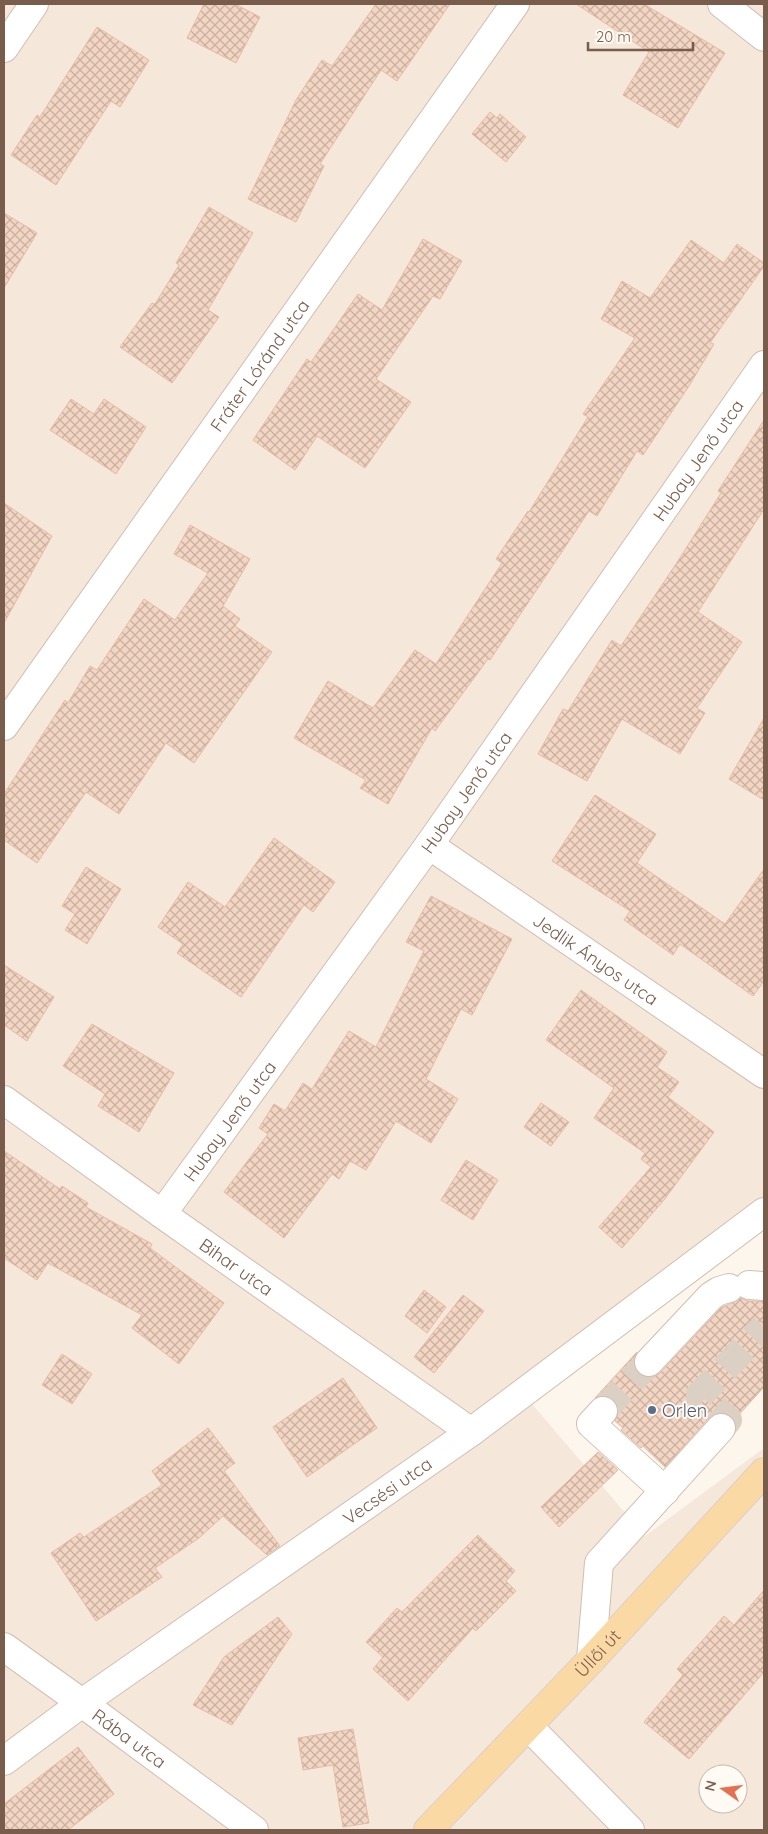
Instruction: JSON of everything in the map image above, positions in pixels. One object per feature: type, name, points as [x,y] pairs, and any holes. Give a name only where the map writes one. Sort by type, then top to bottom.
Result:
[{"type":"main road","name":"Üllői út","points":[[428,1830],[591,1660],[764,1472]]},
{"type":"street","points":[[4,48],[34,4]]},
{"type":"street","name":"Fráter Lóránd utca","points":[[4,726],[515,4]]},
{"type":"street","points":[[722,4],[764,37]]},
{"type":"street","name":"Hubay Jenő utca","points":[[162,1214],[428,846],[764,366]]},
{"type":"street","name":"Jedlik Ányos utca","points":[[428,846],[764,1074]]},
{"type":"street","name":"Bihar utca","points":[[4,1100],[471,1432]]},
{"type":"street","name":"Vecsési utca","points":[[4,1761],[82,1703],[471,1432],[764,1212]]},
{"type":"street","points":[[649,1362],[711,1296],[719,1291],[747,1286]]},
{"type":"street","points":[[603,1411],[591,1424],[665,1491]]},
{"type":"street","points":[[591,1660],[599,1563],[721,1428]]},
{"type":"street","name":"Rába utca","points":[[4,1648],[254,1830]]},
{"type":"street","points":[[528,1726],[630,1830]]},
{"type":"shaded area","points":[[4,4],[764,4],[764,1199],[514,1383],[645,1536],[764,1448],[764,1830],[4,1830]]},
{"type":"building","points":[[204,4],[235,4],[260,17],[236,63],[187,38]]},
{"type":"building","points":[[376,4],[450,4],[397,81],[381,70],[320,164],[324,166],[296,222],[248,199],[296,100],[322,60],[332,66]]},
{"type":"building","points":[[576,4],[644,4],[725,53],[678,128],[623,95],[649,52]]},
{"type":"building","points":[[97,27],[149,60],[120,107],[111,101],[56,185],[11,155],[37,115],[40,117]]},
{"type":"building","points":[[490,112],[497,118],[500,114],[526,137],[506,162],[472,134]]},
{"type":"building","points":[[209,207],[253,233],[208,310],[219,317],[172,383],[120,347],[152,303],[155,304],[179,265],[176,263]]},
{"type":"building","points":[[4,213],[37,233],[4,288]]},
{"type":"building","points":[[423,239],[462,261],[440,299],[433,296],[376,379],[411,402],[365,468],[317,436],[295,470],[253,440],[307,359],[311,362],[358,294],[382,310]]},
{"type":"building","points":[[691,240],[724,263],[737,244],[764,263],[764,266],[710,343],[714,344],[689,386],[643,455],[637,451],[597,516],[589,511],[490,660],[488,659],[435,731],[432,728],[388,804],[360,788],[366,780],[294,738],[328,681],[373,708],[415,650],[436,664],[502,563],[496,559],[529,512],[588,417],[583,414],[635,338],[601,319],[622,281],[650,298]]},
{"type":"building","points":[[71,399],[94,414],[104,399],[146,427],[116,474],[50,430]]},
{"type":"building","points":[[764,420],[764,509],[698,612],[742,642],[697,708],[705,713],[680,754],[622,719],[587,781],[538,754],[563,709],[568,711],[612,640],[621,646],[721,493],[718,491]]},
{"type":"building","points":[[4,503],[52,536],[4,623]]},
{"type":"building","points":[[190,525],[250,559],[223,606],[240,619],[235,626],[272,652],[194,763],[166,743],[119,814],[86,792],[37,863],[4,840],[4,794],[65,700],[68,703],[90,666],[97,670],[144,599],[175,620],[208,573],[174,554]]},
{"type":"building","points":[[764,718],[764,800],[729,779]]},
{"type":"building","points":[[595,795],[656,834],[637,863],[725,924],[764,869],[764,981],[753,996],[680,944],[673,955],[624,920],[630,911],[552,861]]},
{"type":"building","points":[[274,838],[335,882],[313,912],[304,905],[241,997],[177,953],[183,944],[158,927],[188,882],[225,907]]},
{"type":"building","points":[[86,867],[121,889],[87,944],[65,930],[75,914],[62,906]]},
{"type":"building","points":[[431,896],[512,939],[472,1015],[461,1009],[426,1079],[458,1099],[431,1143],[396,1121],[366,1170],[350,1161],[339,1179],[332,1174],[284,1238],[224,1192],[268,1134],[259,1128],[274,1104],[285,1111],[303,1083],[312,1089],[349,1031],[376,1047],[424,951],[406,942]]},
{"type":"building","points":[[4,965],[54,997],[27,1041],[4,1025]]},
{"type":"building","points":[[581,990],[667,1052],[657,1067],[679,1082],[668,1097],[714,1132],[664,1200],[622,1248],[599,1227],[651,1167],[641,1159],[645,1153],[594,1118],[614,1088],[546,1040]]},
{"type":"building","points":[[92,1024],[174,1073],[139,1132],[98,1106],[105,1094],[63,1066]]},
{"type":"building","points":[[541,1103],[569,1122],[551,1146],[524,1127]]},
{"type":"building","points":[[4,1151],[60,1189],[62,1186],[88,1203],[86,1207],[152,1244],[150,1248],[224,1303],[179,1364],[132,1328],[142,1315],[48,1263],[37,1280],[4,1258]]},
{"type":"building","points":[[466,1160],[498,1180],[473,1220],[441,1200]]},
{"type":"building","points":[[424,1290],[446,1307],[427,1333],[405,1316]]},
{"type":"building","points":[[463,1295],[484,1311],[434,1373],[414,1357]]},
{"type":"building","points":[[741,1298],[748,1301],[764,1301],[764,1387],[734,1420],[731,1416],[724,1413],[717,1413],[710,1417],[665,1467],[643,1446],[641,1448],[621,1430],[623,1428],[615,1421],[618,1407],[614,1400],[606,1396],[595,1398],[637,1352],[634,1366],[639,1374],[646,1377],[654,1377],[660,1373],[721,1308]]},
{"type":"building","points":[[62,1354],[92,1374],[72,1404],[42,1385]]},
{"type":"building","points":[[343,1378],[377,1428],[307,1477],[273,1427]]},
{"type":"building","points":[[208,1428],[235,1463],[224,1471],[280,1546],[267,1555],[223,1516],[199,1538],[155,1568],[162,1577],[96,1621],[51,1553],[80,1533],[84,1537],[162,1485],[152,1471]]},
{"type":"building","points":[[598,1452],[618,1470],[559,1527],[541,1507]]},
{"type":"building","points":[[478,1535],[515,1571],[506,1581],[516,1591],[476,1631],[473,1628],[408,1701],[373,1669],[383,1657],[366,1642],[397,1608],[402,1612]]},
{"type":"building","points":[[764,1590],[764,1672],[689,1759],[644,1722],[683,1675],[677,1669],[724,1616],[734,1625]]},
{"type":"building","points":[[278,1617],[292,1634],[232,1725],[193,1705],[224,1657]]},
{"type":"building","points":[[353,1729],[369,1823],[343,1827],[333,1765],[303,1770],[298,1738]]},
{"type":"building","points":[[78,1747],[114,1794],[68,1830],[4,1830],[4,1804]]},
{"type":"tunnel","points":[[721,1428],[728,1420],[700,1395],[764,1327]]},
{"type":"tunnel","points":[[603,1411],[649,1362]]},
{"type":"place","name":"Orlen","points":[[652,1410]]}]
